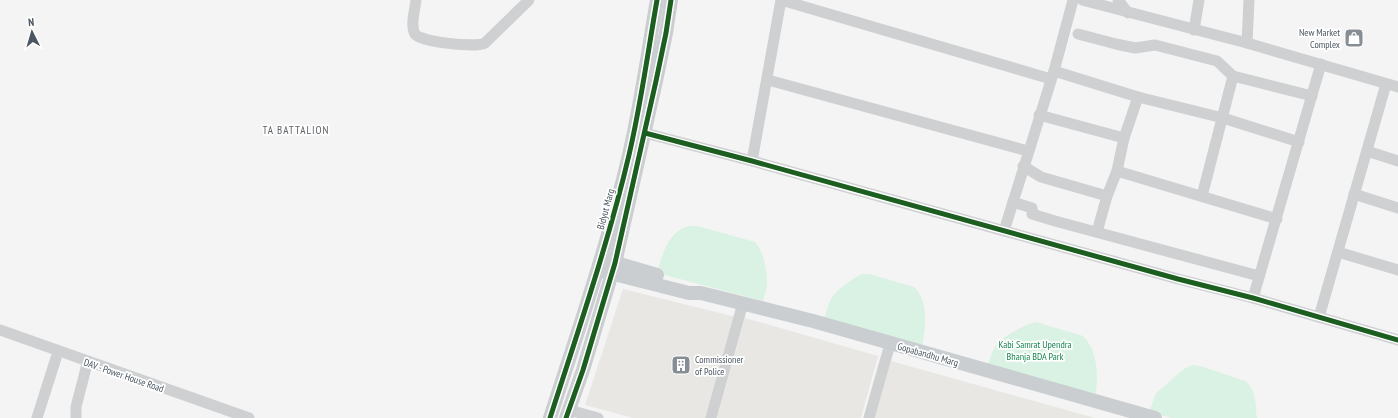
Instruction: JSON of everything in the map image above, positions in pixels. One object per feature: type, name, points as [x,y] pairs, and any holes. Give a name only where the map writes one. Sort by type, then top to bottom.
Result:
[{"type":"main road","name":"Bidyut Marg","points":[[567,414],[583,370],[607,266],[657,0]]},
{"type":"main road","name":"Bidyut Marg","points":[[550,418],[607,266],[645,133],[666,34],[671,0]]},
{"type":"main road","points":[[651,31],[666,34]]},
{"type":"main road","name":"Gopabandhu Marg","points":[[607,266],[689,293],[701,293],[743,303],[1155,418]]},
{"type":"street","points":[[416,0],[414,28],[415,34],[419,38],[476,46],[486,43],[529,0]]},
{"type":"street","points":[[752,161],[768,80],[781,0],[1052,75],[1223,118],[1299,142]]},
{"type":"street","points":[[1004,231],[1052,75],[1073,0]]},
{"type":"street","points":[[1082,0],[1247,43],[1398,88]]},
{"type":"street","points":[[1118,0],[1128,13]]},
{"type":"street","points":[[1194,30],[1199,0]]},
{"type":"street","points":[[1247,43],[1249,0]]},
{"type":"street","points":[[1078,34],[1135,48],[1155,45],[1217,61],[1233,76],[1312,96]]},
{"type":"street","points":[[1253,298],[1321,64]]},
{"type":"street","points":[[1202,196],[1233,76]]},
{"type":"street","points":[[768,80],[1028,151]]},
{"type":"street","points":[[1319,316],[1386,84]]},
{"type":"street","points":[[1097,232],[1107,196],[1117,170],[1124,138],[1138,97]]},
{"type":"street","points":[[1039,115],[1124,138]]},
{"type":"street","points":[[645,133],[752,161],[1178,279],[1319,316],[1398,340]]},
{"type":"street","points":[[1367,151],[1398,161]]},
{"type":"street","points":[[1023,166],[1041,177],[1107,196]]},
{"type":"street","points":[[1117,170],[1277,219]]},
{"type":"street","points":[[1354,194],[1398,208]]},
{"type":"street","points":[[1013,202],[1032,208],[1032,214],[1054,222],[1097,232],[1260,276]]},
{"type":"street","points":[[1338,252],[1398,270]]},
{"type":"street","points":[[711,418],[743,303]]},
{"type":"street","name":"DAV - Power House Road","points":[[0,330],[249,418]]},
{"type":"street","name":"DAV - Power House Road","points":[[0,338],[226,418]]},
{"type":"street","points":[[869,418],[890,344]]},
{"type":"street","points":[[37,418],[56,358]]},
{"type":"street","points":[[76,418],[76,407],[86,368]]},
{"type":"street","points":[[567,414],[598,418]]},
{"type":"shaded area","points":[[623,289],[736,317],[707,418],[633,418],[585,405]]},
{"type":"shaded area","points":[[745,318],[878,356],[861,418],[717,418]]},
{"type":"shaded area","points":[[891,361],[1095,418],[874,418]]},
{"type":"green space","points":[[688,226],[697,226],[755,242],[761,251],[766,268],[767,287],[763,301],[657,273],[667,245],[675,233]]},
{"type":"green space","points":[[862,274],[869,274],[914,287],[919,293],[925,315],[925,332],[922,347],[824,319],[830,301],[836,292]]},
{"type":"green space","name":"Kabi Samrat Upendra Bhanja BDA Park","points":[[1036,322],[1083,336],[1088,342],[1092,349],[1096,363],[1096,394],[988,365],[991,354],[997,344],[1004,337]]},
{"type":"green space","points":[[1193,365],[1245,381],[1254,393],[1257,418],[1172,418],[1149,412],[1156,393],[1184,369]]},
{"type":"cycle path","points":[[550,418],[592,287],[621,188],[637,116],[657,0]]},
{"type":"cycle path","points":[[566,418],[583,370],[615,263],[656,81],[671,0]]},
{"type":"cycle path","points":[[645,133],[752,161],[1178,279],[1253,298],[1398,340]]},
{"type":"place","name":"New Market Complex","points":[[1354,38]]},
{"type":"place","name":"Commissioner of Police","points":[[681,365]]},
{"type":"district","name":"TA BATTALION","points":[[296,130]]}]
